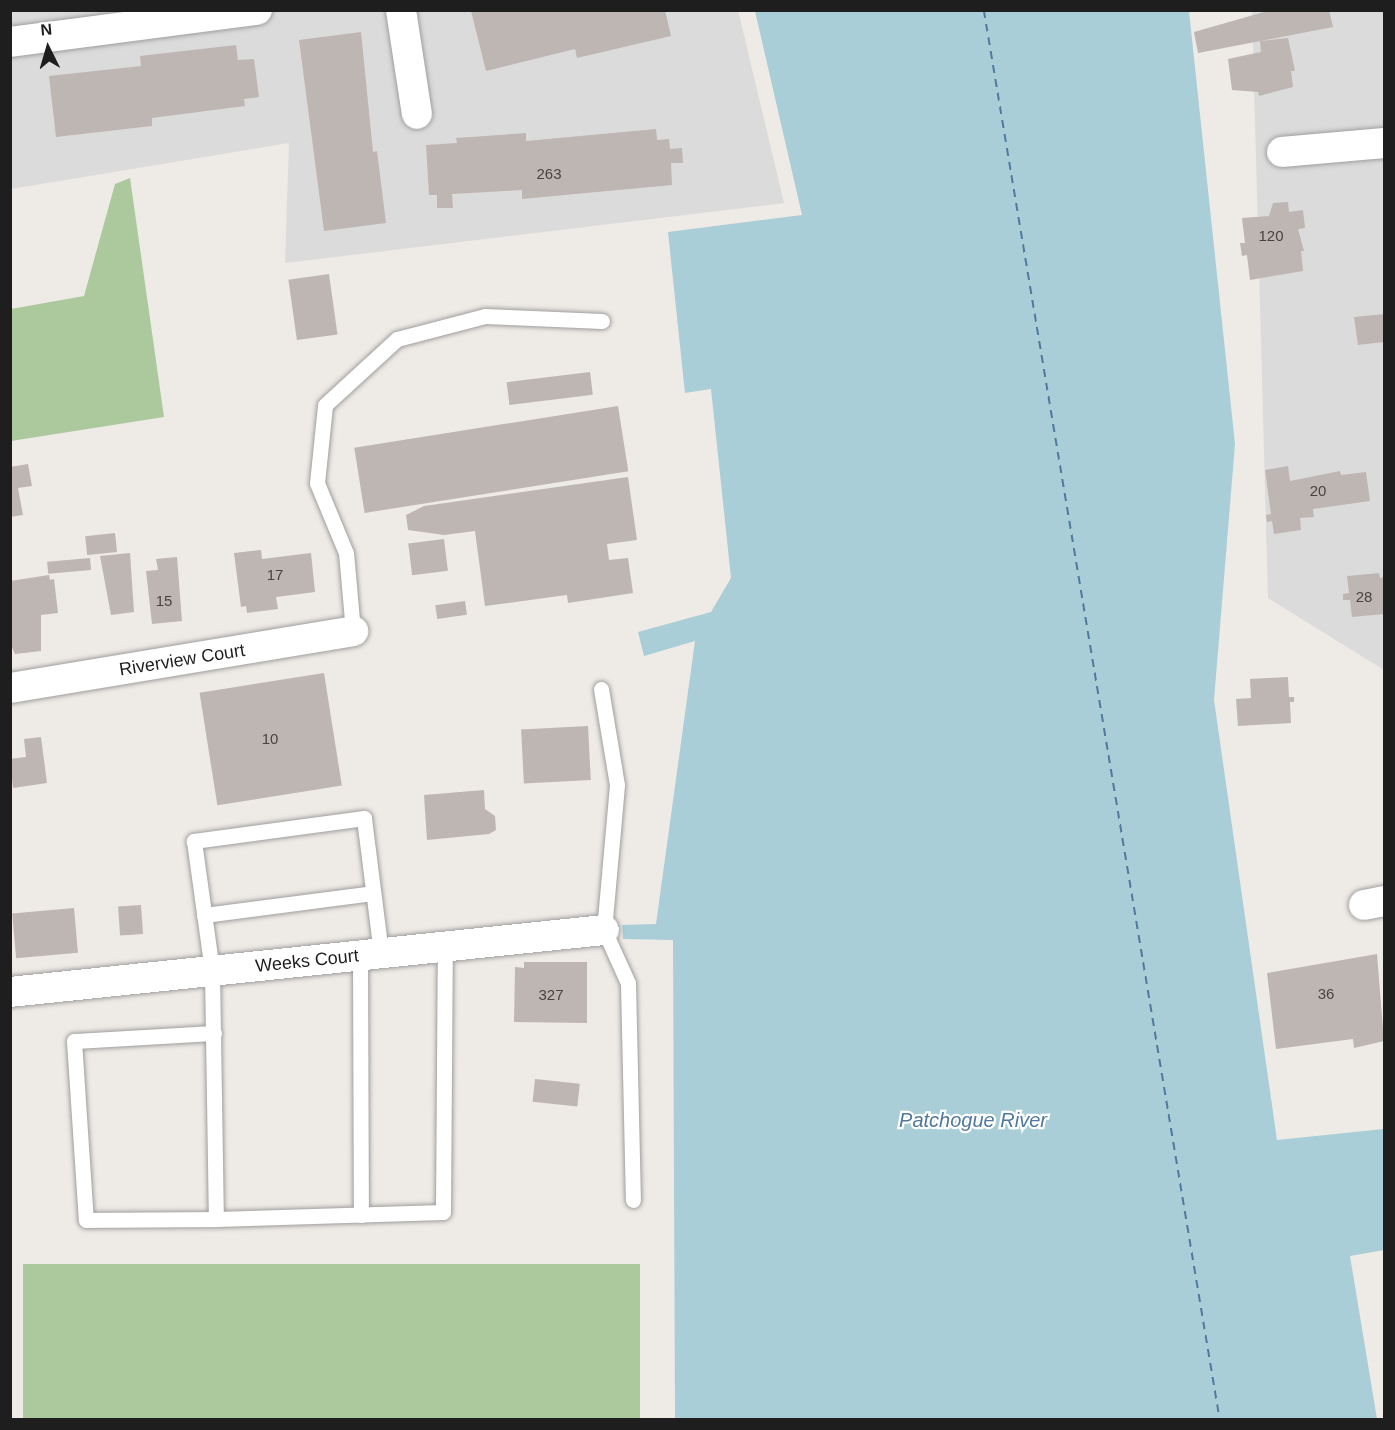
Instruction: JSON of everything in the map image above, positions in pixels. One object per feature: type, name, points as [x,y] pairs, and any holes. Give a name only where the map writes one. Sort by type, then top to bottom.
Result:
[{"type":"street","points":[[10,42],[257,10]]},
{"type":"street","points":[[401,10],[417,114]]},
{"type":"street","points":[[1282,152],[1384,143]]},
{"type":"street","name":"Riverview Court","points":[[10,688],[353,631]]},
{"type":"street","name":"Weeks Court","points":[[10,992],[604,930]]},
{"type":"lane","points":[[353,631],[346,553],[317,483],[325,405],[397,339],[485,316],[602,321]]},
{"type":"lane","points":[[601,690],[617,785],[604,930],[628,983],[633,1200]]},
{"type":"lane","points":[[216,1219],[212,971],[194,841],[364,818],[373,893],[361,1215]]},
{"type":"lane","points":[[204,915],[373,893]]},
{"type":"lane","points":[[214,1033],[74,1041],[86,1220],[216,1219],[443,1212],[445,946]]},
{"type":"shaded area","points":[[738,10],[784,203],[285,263],[289,143],[11,189],[11,11]]},
{"type":"shaded area","points":[[1252,11],[1384,11],[1384,670],[1268,598]]},
{"type":"green space","points":[[130,178],[164,417],[11,441],[11,309],[84,296],[115,184]]},
{"type":"green space","points":[[23,1264],[640,1264],[640,1419],[23,1419]]},
{"type":"water","name":"Patchogue River","points":[[755,11],[1189,11],[1235,444],[1214,700],[1277,1140],[1384,1129],[1384,1250],[1350,1256],[1377,1419],[675,1419],[673,940],[623,939],[622,925],[656,924],[695,641],[644,656],[638,632],[711,612],[731,578],[711,389],[685,393],[668,232],[802,215]]},
{"type":"building","points":[[665,10],[671,36],[577,58],[575,49],[486,71],[471,11]]},
{"type":"building","points":[[1271,10],[1329,10],[1333,27],[1198,53],[1194,32]]},
{"type":"building","points":[[361,32],[373,152],[377,151],[386,223],[324,231],[299,40]]},
{"type":"building","points":[[1288,38],[1295,71],[1291,71],[1293,87],[1259,96],[1258,92],[1232,90],[1228,59],[1261,52],[1260,41]]},
{"type":"building","points":[[236,45],[238,60],[254,59],[259,97],[244,99],[245,106],[152,118],[152,126],[56,137],[49,76],[141,66],[140,56]]},
{"type":"building","points":[[656,129],[657,140],[669,139],[670,149],[682,148],[683,163],[671,163],[672,185],[522,199],[522,190],[452,194],[453,208],[437,208],[437,195],[429,195],[426,145],[457,143],[456,138],[526,133],[526,141]]},
{"type":"building","points":[[1288,202],[1289,212],[1303,210],[1305,228],[1298,229],[1304,251],[1301,251],[1303,271],[1250,280],[1247,255],[1242,256],[1240,243],[1245,243],[1242,218],[1269,216],[1273,203]]},
{"type":"building","points":[[329,274],[337,334],[297,340],[288,280]]},
{"type":"building","points":[[1384,314],[1384,342],[1358,345],[1354,317]]},
{"type":"building","points":[[590,372],[593,395],[509,405],[507,382]]},
{"type":"building","points":[[618,406],[628,471],[365,513],[354,448]]},
{"type":"building","points":[[28,464],[32,486],[18,488],[23,515],[10,517],[10,467]]},
{"type":"building","points":[[1288,466],[1290,481],[1340,471],[1341,475],[1366,472],[1370,501],[1313,509],[1314,517],[1300,518],[1301,530],[1274,534],[1272,521],[1267,522],[1266,515],[1271,514],[1265,470]]},
{"type":"building","points":[[628,477],[637,540],[607,544],[609,560],[628,558],[633,593],[568,603],[567,595],[485,606],[475,531],[444,535],[408,530],[406,515],[424,506]]},
{"type":"building","points":[[115,533],[117,552],[87,555],[85,536]]},
{"type":"building","points":[[444,539],[448,571],[412,575],[408,543]]},
{"type":"building","points":[[261,550],[262,559],[311,553],[315,592],[276,597],[278,609],[247,613],[246,606],[241,607],[234,553]]},
{"type":"building","points":[[130,553],[134,612],[111,615],[100,556]]},
{"type":"building","points":[[177,557],[182,621],[152,624],[146,571],[158,570],[156,559]]},
{"type":"building","points":[[90,558],[91,570],[48,574],[47,562]]},
{"type":"building","points":[[1379,573],[1380,578],[1384,577],[1384,614],[1352,617],[1350,600],[1343,600],[1343,594],[1349,593],[1347,576]]},
{"type":"building","points":[[49,575],[50,580],[54,579],[58,613],[41,615],[41,651],[15,654],[10,643],[10,581]]},
{"type":"building","points":[[465,601],[467,615],[437,619],[435,605]]},
{"type":"building","points":[[324,673],[342,786],[217,805],[200,693]]},
{"type":"building","points":[[1288,677],[1289,697],[1294,697],[1294,702],[1290,702],[1291,723],[1238,726],[1236,699],[1251,698],[1250,679]]},
{"type":"building","points":[[588,726],[591,780],[524,783],[521,730]]},
{"type":"building","points":[[41,737],[47,783],[13,788],[10,759],[26,757],[24,739]]},
{"type":"building","points":[[484,790],[485,809],[495,816],[496,830],[489,834],[427,840],[424,795]]},
{"type":"building","points":[[141,905],[143,934],[120,936],[118,907]]},
{"type":"building","points":[[74,908],[78,953],[16,958],[12,913]]},
{"type":"building","points":[[1377,954],[1384,1041],[1354,1048],[1353,1039],[1276,1049],[1267,973]]},
{"type":"building","points":[[524,962],[587,962],[587,1023],[514,1022],[515,967],[524,968]]},
{"type":"building","points":[[535,1079],[580,1084],[577,1107],[533,1102]]},
{"type":"ferry route","points":[[984,10],[1220,1420]]}]
